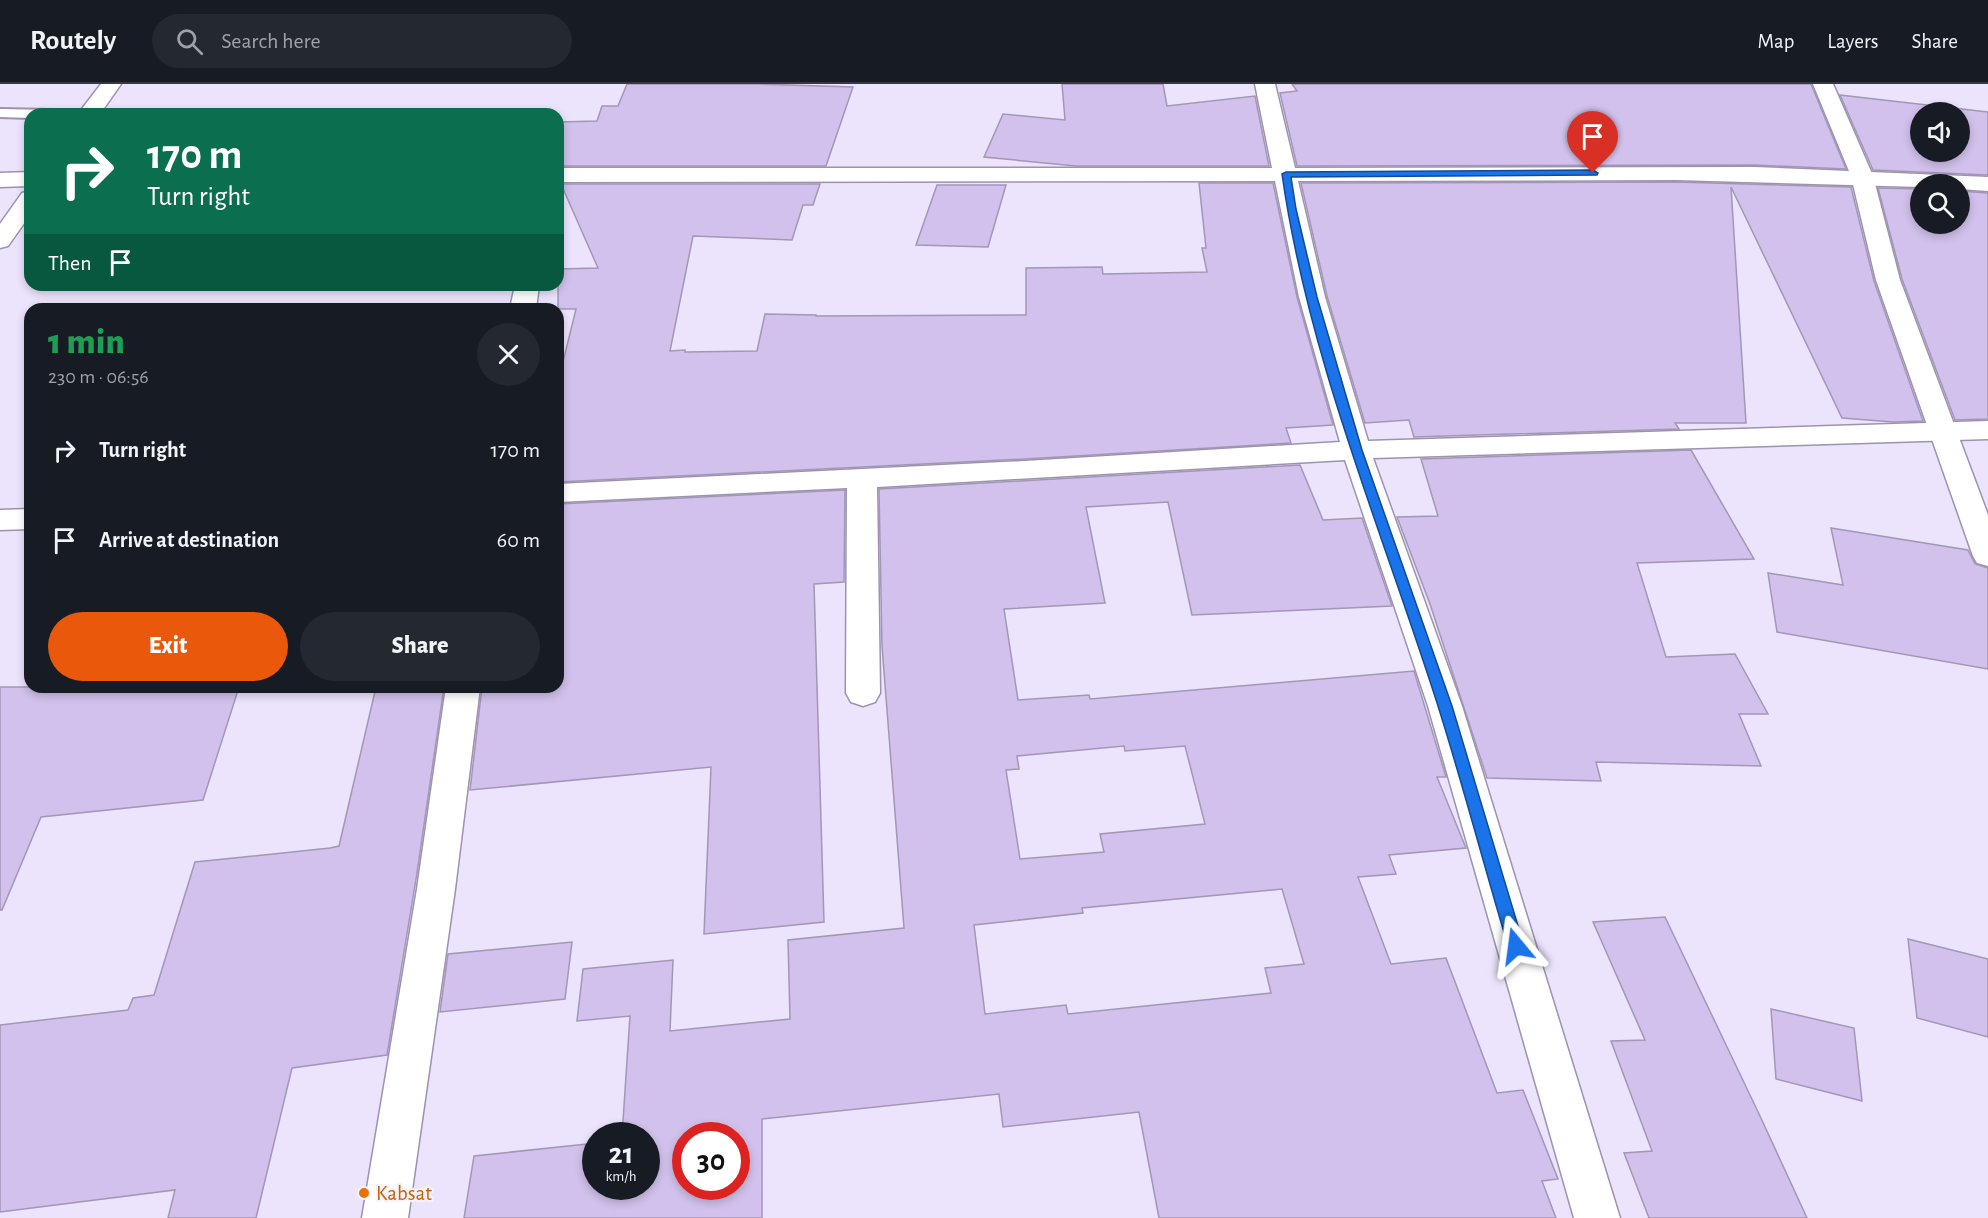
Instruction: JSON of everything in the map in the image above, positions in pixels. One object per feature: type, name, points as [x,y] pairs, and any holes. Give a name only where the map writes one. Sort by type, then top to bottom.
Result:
[{"type":"street","points":[[93,108],[111,84]]},
{"type":"street","points":[[1265,84],[1312,297],[1356,450],[1445,706],[1597,1218]]},
{"type":"street","points":[[1823,84],[1862,177],[1882,263],[1941,432],[1988,556]]},
{"type":"street","points":[[564,175],[958,177],[1593,173],[1862,177],[1988,184]]},
{"type":"street","points":[[0,180],[24,179]]},
{"type":"street","points":[[0,241],[24,207]]},
{"type":"street","points":[[564,493],[1356,450],[1988,430]]},
{"type":"street","points":[[862,478],[863,693]]},
{"type":"street","points":[[0,520],[24,519]]},
{"type":"street","points":[[385,1218],[436,889],[463,693]]},
{"type":"lane","points":[[0,113],[24,113]]},
{"type":"building","points":[[627,84],[853,87],[826,166],[564,166],[564,122],[597,121],[602,106],[618,106]]},
{"type":"building","points":[[1062,84],[1163,84],[1167,106],[1255,96],[1269,166],[1076,166],[984,157],[1003,114],[1065,120]]},
{"type":"building","points":[[1292,84],[1811,84],[1846,169],[1754,165],[1297,166],[1280,93],[1297,91]]},
{"type":"building","points":[[1840,95],[1910,103],[1910,162],[1970,162],[1970,110],[1988,112],[1988,175],[1873,170]]},
{"type":"building","points":[[1676,182],[1851,187],[1874,281],[1923,421],[1893,422],[1842,418],[1731,187],[1746,423],[1675,423],[1679,429],[1414,437],[1409,420],[1365,423],[1327,296],[1301,183]]},
{"type":"building","points":[[1199,183],[1273,183],[1297,297],[1333,425],[1286,428],[1291,443],[1025,459],[564,482],[564,358],[576,309],[564,309],[564,303],[558,303],[558,291],[564,291],[564,269],[598,268],[564,191],[564,184],[820,184],[813,205],[803,205],[792,240],[693,236],[670,351],[757,351],[765,314],[816,316],[1026,315],[1026,268],[1102,267],[1103,274],[1207,272],[1202,248],[1206,248]]},
{"type":"building","points":[[937,185],[1006,185],[988,247],[916,245]]},
{"type":"building","points":[[1878,188],[1910,189],[1910,234],[1970,234],[1970,192],[1988,193],[1988,419],[1955,420],[1902,279]]},
{"type":"building","points":[[1691,450],[1754,559],[1637,563],[1666,657],[1735,654],[1768,714],[1739,714],[1761,766],[1596,762],[1601,781],[1487,778],[1430,604],[1397,517],[1438,516],[1421,459]]},
{"type":"building","points":[[1300,465],[1323,520],[1362,518],[1392,606],[1192,615],[1168,502],[1086,507],[1105,603],[1004,609],[1018,700],[1089,695],[1090,699],[1414,671],[1446,777],[1437,777],[1466,848],[1389,855],[1396,874],[1358,877],[1391,964],[1446,958],[1497,1093],[1523,1090],[1558,1179],[1542,1181],[1556,1218],[1159,1218],[1139,1112],[1003,1127],[999,1094],[762,1119],[762,1218],[464,1218],[474,1156],[582,1144],[582,1200],[660,1200],[660,1122],[623,1122],[630,1016],[577,1021],[583,969],[673,960],[670,1031],[790,1019],[788,940],[904,928],[882,646],[879,489]],"holes":[[[1124,746],[1125,751],[1185,746],[1205,824],[1100,834],[1104,852],[1020,859],[1006,770],[1019,769],[1017,756]],[[1282,889],[1304,964],[1265,968],[1271,993],[1068,1014],[1066,1005],[985,1014],[974,925],[1083,913],[1082,908]]]},
{"type":"building","points":[[845,490],[844,582],[814,584],[824,922],[704,934],[711,767],[470,790],[481,693],[564,693],[564,504]]},
{"type":"building","points":[[1831,528],[1968,550],[1975,564],[1988,568],[1988,669],[1777,632],[1768,573],[1843,585]]},
{"type":"building","points":[[0,687],[24,687],[24,693],[237,693],[203,800],[41,817],[2,910],[0,910]]},
{"type":"building","points":[[375,693],[443,693],[387,1055],[292,1068],[256,1218],[168,1218],[175,1190],[0,1212],[0,1025],[128,1010],[133,998],[154,995],[195,862],[339,846]]},
{"type":"building","points":[[1665,917],[1807,1218],[1649,1218],[1624,1153],[1652,1151],[1611,1041],[1645,1040],[1593,922]]},
{"type":"building","points":[[1908,939],[1988,959],[1988,1037],[1917,1018]]},
{"type":"building","points":[[572,942],[565,999],[440,1012],[448,954]]},
{"type":"building","points":[[1771,1009],[1854,1028],[1862,1101],[1776,1079]]},
{"type":"place","name":"Kabsat","points":[[364,1193]]},
{"type":"route","points":[[1516,946],[1445,706],[1356,450],[1312,297],[1286,174],[1593,173]]}]
